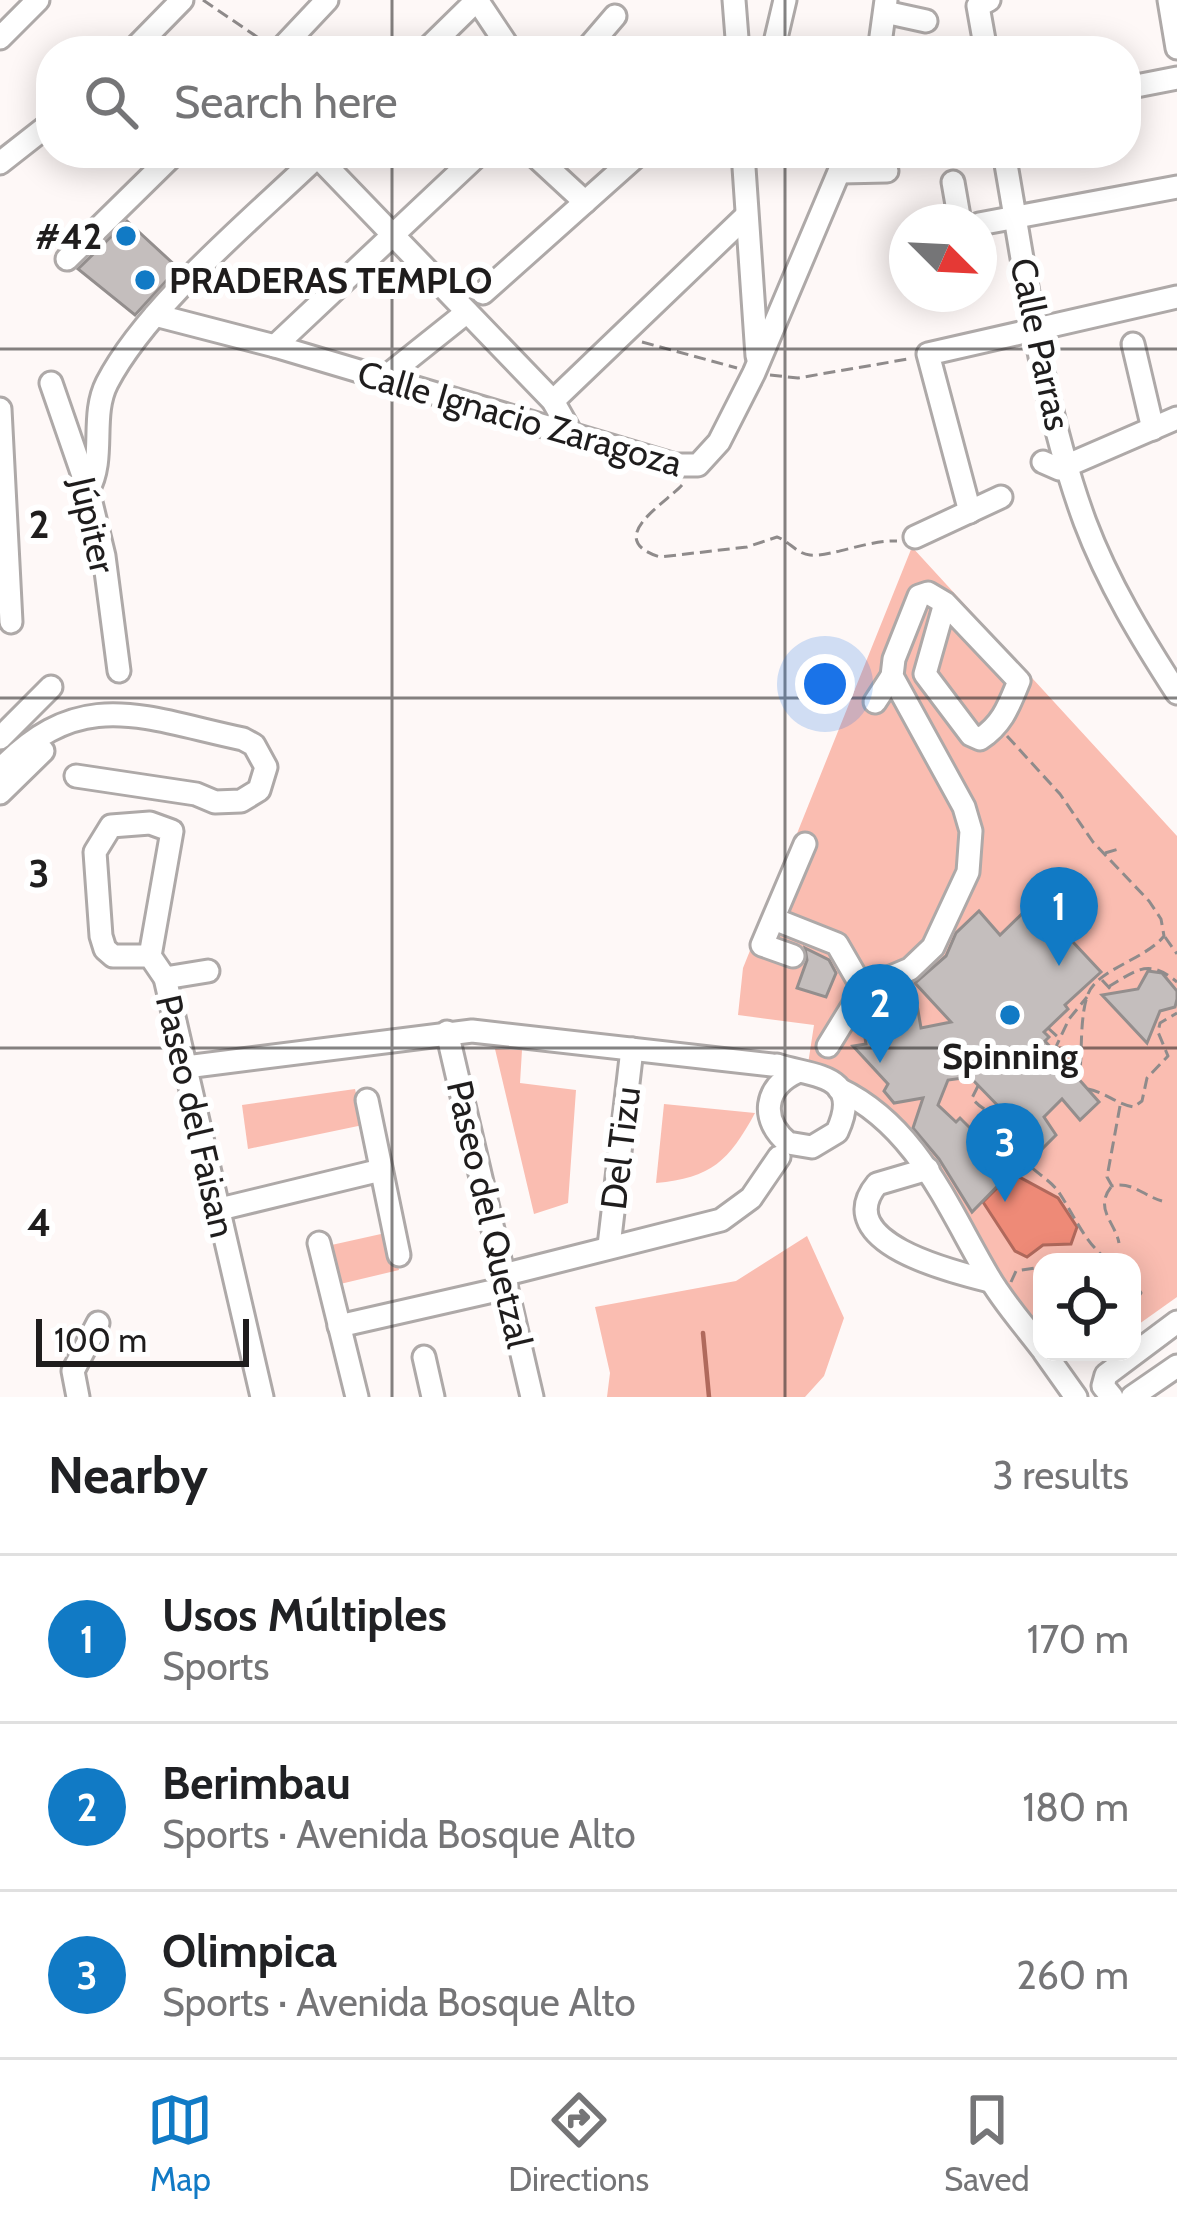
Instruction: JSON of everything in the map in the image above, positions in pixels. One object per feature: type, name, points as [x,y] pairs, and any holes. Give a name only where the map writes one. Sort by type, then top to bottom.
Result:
[{"type":"street","points":[[0,38],[38,0]]},
{"type":"street","points":[[147,36],[182,0]]},
{"type":"street","points":[[292,36],[327,0]]},
{"type":"street","points":[[440,36],[477,0],[501,36]]},
{"type":"street","points":[[734,0],[736,36]]},
{"type":"street","points":[[777,36],[785,0]]},
{"type":"street","points":[[1168,0],[1177,48]]},
{"type":"street","points":[[983,36],[978,6],[985,1]]},
{"type":"street","points":[[881,36],[885,6],[926,21]]},
{"type":"street","points":[[598,36],[615,16]]},
{"type":"street","points":[[1141,85],[1177,78]]},
{"type":"street","points":[[0,164],[36,135]]},
{"type":"street","points":[[67,260],[160,168]]},
{"type":"street","points":[[88,490],[94,476],[102,393],[155,315],[303,168]]},
{"type":"street","points":[[330,168],[553,401],[572,433]]},
{"type":"street","points":[[275,346],[464,168]]},
{"type":"street","points":[[548,168],[584,202]]},
{"type":"street","points":[[483,292],[623,168]]},
{"type":"street","points":[[744,168],[758,363]]},
{"type":"street","points":[[698,465],[719,442],[758,363],[841,168]]},
{"type":"street","points":[[873,168],[887,171]]},
{"type":"street","name":"Calle Parras","points":[[1007,168],[1034,327],[1087,526],[1119,598],[1177,693]]},
{"type":"street","points":[[953,182],[957,204]]},
{"type":"street","points":[[997,220],[1177,187]]},
{"type":"street","points":[[553,401],[746,216]]},
{"type":"street","points":[[970,512],[928,354],[1177,296]]},
{"type":"street","points":[[382,379],[467,312]]},
{"type":"street","name":"Calle Ignacio Zaragoza","points":[[155,315],[675,464],[698,465]]},
{"type":"street","points":[[1133,344],[1153,429]]},
{"type":"street","name":"Júpiter","points":[[51,383],[88,490],[104,556],[119,671]]},
{"type":"street","points":[[0,409],[11,622]]},
{"type":"street","points":[[1043,462],[1059,469],[1177,418]]},
{"type":"street","points":[[915,538],[1001,497]]},
{"type":"street","points":[[875,702],[892,676],[919,596],[928,593],[945,603],[1018,681],[1006,715],[985,736],[975,738],[925,674],[945,603]]},
{"type":"street","points":[[783,1151],[770,1121],[773,1090],[784,1078],[817,1062],[863,989],[910,969],[933,947],[968,872],[971,831],[955,814],[892,676]]},
{"type":"street","points":[[0,738],[51,687]]},
{"type":"street","points":[[0,770],[56,725],[112,712],[243,739],[262,754],[264,780],[251,797],[215,802],[76,776]]},
{"type":"street","points":[[0,793],[39,754],[86,729],[111,727],[237,752],[251,764],[246,783],[178,792]]},
{"type":"street","name":"Paseo del Faisan","points":[[178,792],[164,829],[150,956],[165,978],[262,1397]]},
{"type":"street","points":[[150,956],[122,958],[105,949],[95,853],[111,826],[164,829]]},
{"type":"street","points":[[794,956],[762,945],[805,844]]},
{"type":"street","points":[[774,919],[837,944],[863,989]]},
{"type":"street","points":[[165,978],[208,971]]},
{"type":"street","points":[[185,1067],[447,1032],[507,1032],[632,1049],[817,1062],[908,1139],[1033,1336]]},
{"type":"street","name":"Paseo del Quetzal","points":[[447,1032],[532,1397]]},
{"type":"street","name":"Del Tizu","points":[[609,1246],[632,1049]]},
{"type":"street","points":[[339,1326],[505,1281],[609,1246],[687,1230],[738,1211],[783,1151],[812,1148],[837,1132],[843,1118],[817,1062]]},
{"type":"street","points":[[367,1100],[400,1255]]},
{"type":"street","points":[[928,1169],[877,1184],[865,1206],[866,1220],[886,1242],[948,1270],[1000,1285]]},
{"type":"street","points":[[217,1210],[381,1170]]},
{"type":"street","points":[[319,1243],[357,1397]]},
{"type":"street","points":[[1112,1397],[1103,1386],[1106,1375],[1177,1322]]},
{"type":"street","points":[[78,1397],[74,1371],[98,1323]]},
{"type":"street","points":[[424,1357],[433,1397]]},
{"type":"street","points":[[1050,1361],[1076,1397]]},
{"type":"street","points":[[1132,1397],[1176,1368]]},
{"type":"path","points":[[203,0],[256,36]]},
{"type":"path","name":"Calle Ignacio Zaragoza","points":[[698,465],[639,526],[639,541],[647,553],[660,557],[747,547],[777,537],[802,554],[815,556],[876,540],[915,538]]},
{"type":"path","points":[[997,726],[1149,901],[1161,919],[1169,947],[1177,954]]},
{"type":"path","points":[[1055,789],[1061,782]]},
{"type":"path","points":[[1103,853],[1122,848]]},
{"type":"path","points":[[1054,1051],[1077,1009],[1101,979],[1140,958],[1165,935]]},
{"type":"path","points":[[1108,986],[1142,967],[1158,969],[1177,982]]},
{"type":"path","points":[[1101,979],[1114,993]]},
{"type":"path","points":[[1080,1072],[1088,996]]},
{"type":"path","points":[[1069,1001],[1077,1009]]},
{"type":"path","points":[[1088,1089],[1112,1095],[1121,1105],[1133,1107],[1142,1101],[1147,1078],[1168,1056],[1156,1030],[1177,1012]]},
{"type":"path","points":[[1048,1028],[1060,1039]]},
{"type":"path","points":[[979,1086],[972,1098],[978,1107],[1014,1136],[1020,1154],[1056,1187],[1086,1236],[1102,1253]]},
{"type":"path","points":[[1112,1186],[1107,1164],[1121,1105]]},
{"type":"path","points":[[1119,1243],[1117,1231],[1105,1216],[1104,1195],[1112,1186],[1132,1186],[1162,1201]]},
{"type":"path","points":[[1000,1285],[1016,1271],[1033,1268]]},
{"type":"shaded area","points":[[912,547],[1177,836],[1177,1297],[1141,1323],[1141,1253],[1033,1253],[1033,1334],[933,1173],[808,1064],[814,1025],[738,1015],[743,968]]},
{"type":"shaded area","points":[[495,1049],[522,1050],[520,1083],[576,1090],[568,1203],[534,1214]]},
{"type":"shaded area","points":[[355,1089],[363,1125],[248,1149],[242,1105]]},
{"type":"shaded area","points":[[664,1104],[755,1113],[716,1164],[691,1177],[656,1183]]},
{"type":"shaded area","points":[[1012,1173],[1058,1198],[1077,1227],[1071,1244],[1043,1245],[1027,1257],[1015,1251],[983,1202]]},
{"type":"shaded area","points":[[390,1232],[399,1270],[336,1285],[327,1246]]},
{"type":"shaded area","points":[[807,1236],[844,1318],[824,1376],[805,1397],[607,1397],[610,1373],[595,1307],[736,1281]]},
{"type":"building","points":[[127,221],[178,268],[135,315],[78,269]]},
{"type":"building","points":[[1028,908],[1050,931],[1056,924],[1101,972],[1044,1032],[1049,1037],[1045,1041],[1099,1102],[1080,1120],[1062,1099],[1044,1117],[1056,1135],[1041,1150],[970,1077],[948,1080],[938,1105],[974,1132],[980,1126],[1017,1166],[972,1212],[913,1128],[923,1098],[894,1103],[884,1091],[888,1084],[853,1046],[866,1044],[862,1019],[872,1002],[915,993],[921,1028],[951,1022],[915,983],[946,956],[956,933],[979,911],[1000,935]]},
{"type":"building","points":[[805,948],[829,960],[836,973],[826,997],[797,988],[807,960]]},
{"type":"building","points":[[1148,971],[1162,973],[1177,991],[1177,999],[1175,1007],[1160,1011],[1147,1043],[1102,995],[1138,989]]},
{"type":"waterway","points":[[703,1333],[709,1397]]},
{"type":"place","name":"#42","points":[[126,236]]},
{"type":"place","name":"PRADERAS TEMPLO","points":[[145,280]]},
{"type":"place","name":"Usos Múltiples","points":[[1059,966]]},
{"type":"place","name":"Spinning","points":[[1010,1015]]},
{"type":"place","name":"Berimbau","points":[[880,1063]]},
{"type":"place","name":"Olimpica","points":[[1005,1202]]}]
